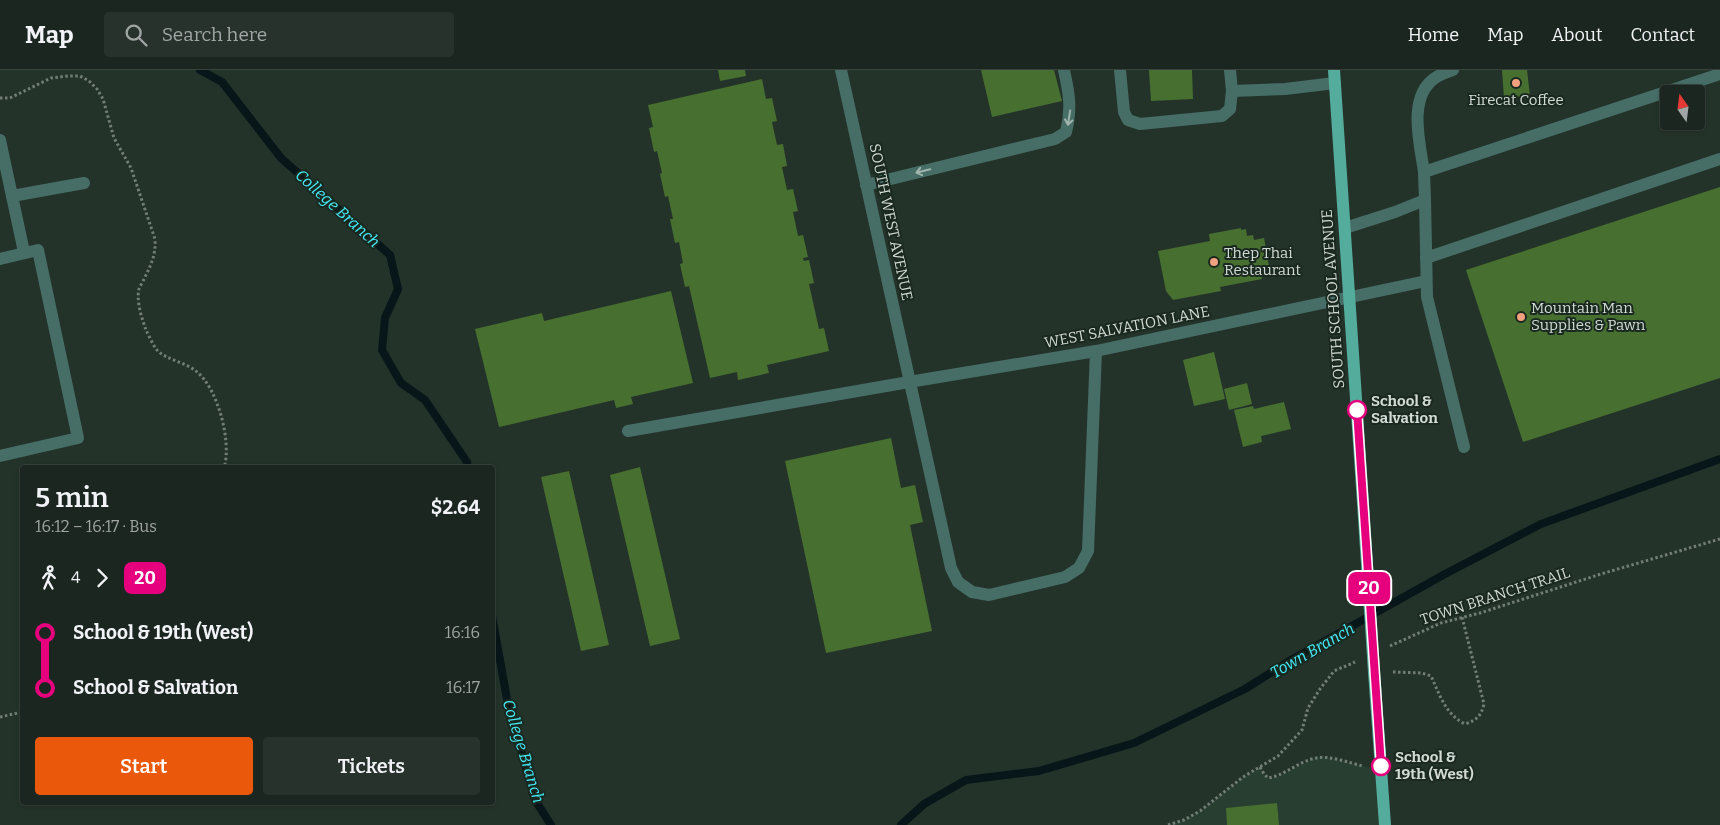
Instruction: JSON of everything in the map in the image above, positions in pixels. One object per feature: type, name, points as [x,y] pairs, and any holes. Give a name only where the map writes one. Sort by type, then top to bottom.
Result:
[{"type":"main road","name":"SOUTH SCHOOL AVENUE","points":[[1334,70],[1385,825]]},
{"type":"lane","name":"SOUTH WEST AVENUE","points":[[841,70],[951,568],[958,582],[972,592],[989,595],[1065,577],[1079,568],[1088,551],[1096,351]]},
{"type":"lane","points":[[866,184],[1055,139],[1066,132],[1070,116],[1070,95],[1064,70]]},
{"type":"lane","points":[[1120,70],[1124,112],[1128,120],[1140,124],[1222,116],[1230,109],[1232,91],[1230,70]]},
{"type":"lane","points":[[1453,70],[1434,78],[1421,94],[1417,119],[1424,172],[1427,297],[1464,448]]},
{"type":"lane","points":[[1424,172],[1720,74]]},
{"type":"lane","points":[[1232,91],[1285,89],[1335,83]]},
{"type":"lane","points":[[0,140],[24,252]]},
{"type":"lane","points":[[1426,258],[1720,159]]},
{"type":"lane","points":[[12,196],[84,183]]},
{"type":"lane","points":[[1345,228],[1425,200]]},
{"type":"lane","points":[[0,259],[38,250],[78,438],[0,456]]},
{"type":"lane","name":"WEST SALVATION LANE","points":[[628,431],[1096,351],[1349,299],[1426,281]]},
{"type":"path","points":[[0,98],[10,98],[51,78],[68,76],[80,76],[89,81],[103,98],[114,138],[131,168],[155,239],[156,250],[153,262],[139,289],[139,304],[146,330],[157,351],[187,364],[206,380],[212,390],[223,427],[227,449],[224,465]]},
{"type":"path","name":"TOWN BRANCH TRAIL","points":[[1388,647],[1441,622],[1720,540]]},
{"type":"path","points":[[1374,672],[1422,673],[1431,676],[1448,711],[1455,719],[1465,724],[1475,721],[1482,714],[1484,704],[1462,617]]},
{"type":"path","points":[[1168,825],[1184,820],[1200,811],[1243,777],[1278,756],[1302,730],[1308,708],[1334,671],[1361,659]]},
{"type":"path","points":[[0,717],[20,712]]},
{"type":"path","points":[[1260,767],[1268,778],[1277,777],[1310,760],[1324,757],[1381,770]]},
{"type":"shaded area","points":[[1317,757],[1325,757],[1381,770],[1385,825],[1168,825],[1184,820],[1200,811],[1243,777],[1260,767],[1268,778],[1277,777]]},
{"type":"building","points":[[718,70],[745,70],[746,76],[720,81]]},
{"type":"building","points":[[981,70],[1054,70],[1062,101],[992,117]]},
{"type":"building","points":[[1149,70],[1192,70],[1193,99],[1151,101]]},
{"type":"building","name":"Firecat Coffee","points":[[1502,70],[1527,70],[1530,96],[1504,98]]},
{"type":"building","points":[[762,79],[766,99],[772,98],[777,121],[772,122],[777,145],[783,144],[787,166],[782,167],[787,190],[793,189],[798,211],[793,212],[798,236],[803,235],[808,257],[803,258],[804,261],[809,260],[814,283],[809,284],[819,329],[824,328],[829,351],[767,365],[769,373],[738,380],[737,372],[710,378],[689,286],[685,287],[680,264],[683,263],[679,242],[675,243],[670,219],[673,219],[668,196],[665,197],[657,151],[654,152],[649,128],[653,127],[648,105]]},
{"type":"building","points":[[1720,187],[1720,378],[1523,442],[1466,270]]},
{"type":"building","name":"Thep Thai Restaurant","points":[[1241,228],[1241,230],[1246,229],[1247,236],[1253,235],[1254,240],[1264,238],[1270,272],[1261,274],[1262,279],[1220,287],[1221,291],[1173,300],[1166,291],[1158,251],[1210,241],[1209,234]]},
{"type":"building","points":[[671,291],[693,383],[631,397],[633,404],[616,408],[614,400],[499,427],[475,329],[542,313],[544,321]]},
{"type":"building","points":[[1214,352],[1225,399],[1194,406],[1183,360]]},
{"type":"building","points":[[1247,383],[1252,404],[1229,410],[1224,389]]},
{"type":"building","points":[[1284,402],[1291,429],[1261,436],[1262,442],[1243,447],[1234,410],[1253,406],[1254,409]]},
{"type":"building","points":[[891,438],[901,488],[915,485],[923,522],[910,525],[932,631],[826,653],[785,461]]},
{"type":"building","points":[[640,467],[680,639],[650,646],[610,475]]},
{"type":"building","points":[[569,471],[609,645],[581,651],[541,477]]},
{"type":"building","points":[[1277,803],[1279,825],[1227,825],[1226,808]]},
{"type":"waterway","name":"College Branch","points":[[200,70],[222,82],[281,158],[390,255],[398,289],[385,318],[382,350],[401,383],[425,400],[468,465]]},
{"type":"waterway","name":"Town Branch","points":[[901,825],[924,804],[966,780],[1039,771],[1134,743],[1245,689],[1291,660],[1445,574],[1541,524],[1720,459]]},
{"type":"waterway","name":"College Branch","points":[[495,633],[507,699],[535,800],[551,825]]},
{"type":"bus line","name":"20","points":[[1357,410],[1381,766]]},
{"type":"place","name":"Firecat Coffee","points":[[1516,83]]},
{"type":"place","name":"Thep Thai Restaurant","points":[[1214,262]]},
{"type":"place","name":"Mountain Man Supplies & Pawn","points":[[1521,317]]},
{"type":"place","name":"School & Salvation","points":[[1357,410]]},
{"type":"place","name":"School & 19th (West)","points":[[1381,766]]}]
